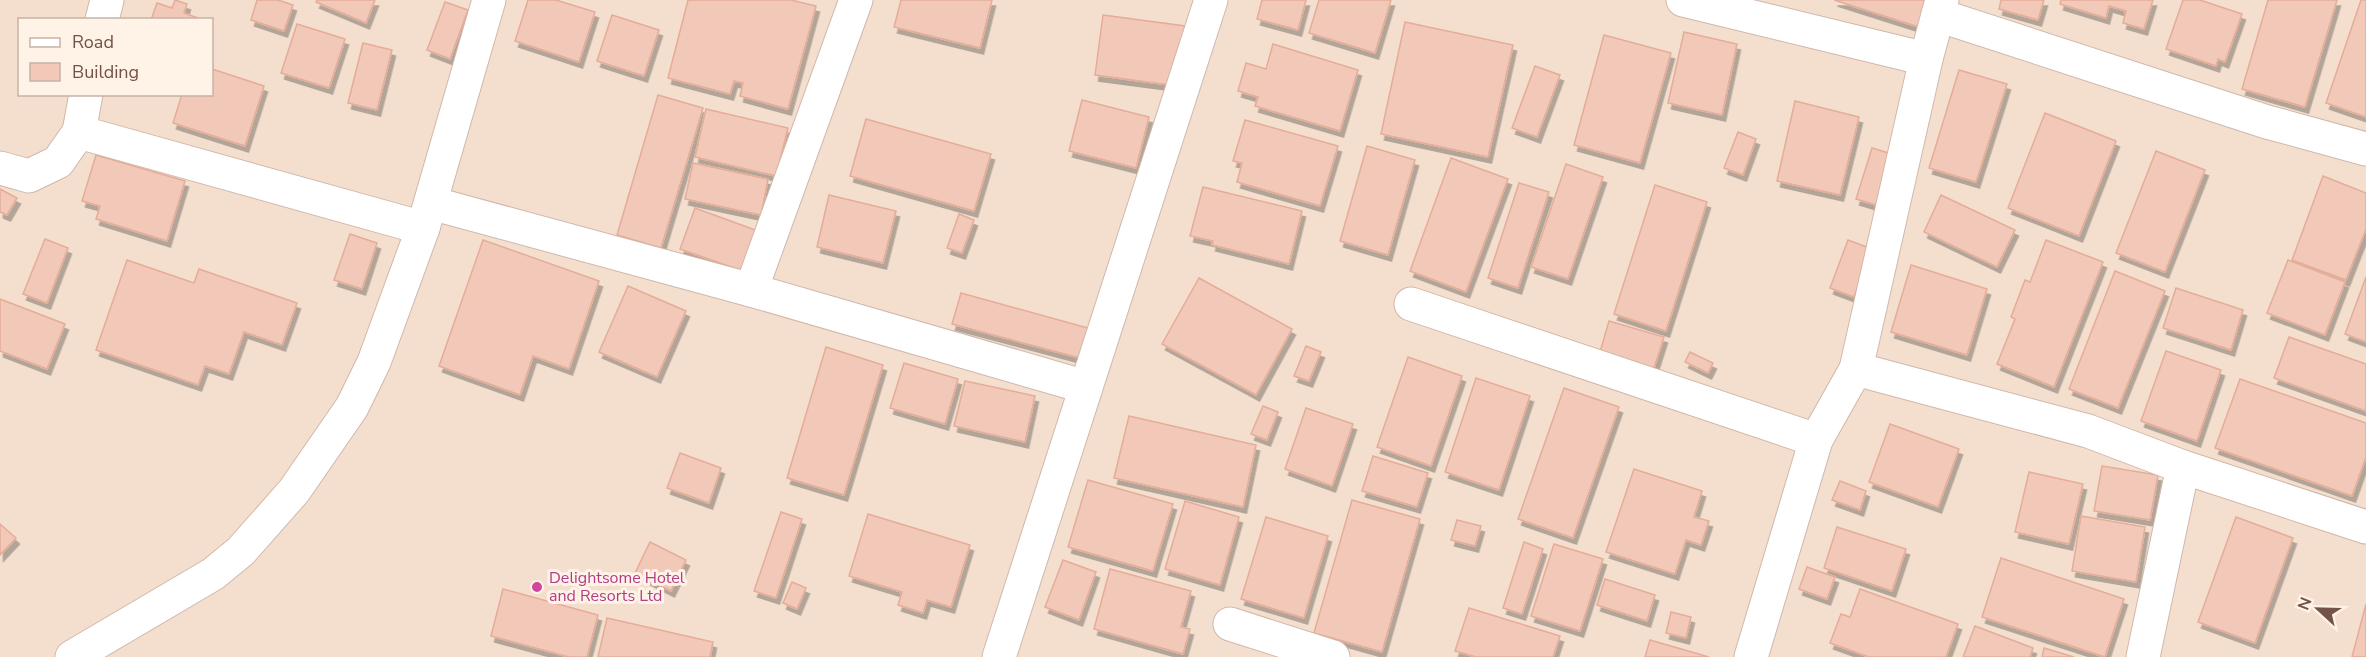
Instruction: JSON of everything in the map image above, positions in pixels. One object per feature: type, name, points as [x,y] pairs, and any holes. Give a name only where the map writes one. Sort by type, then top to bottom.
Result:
[{"type":"street","points":[[102,18],[107,0]]},
{"type":"street","points":[[72,657],[213,574],[241,551],[294,491],[352,407],[374,362],[427,215],[489,0]]},
{"type":"street","points":[[751,290],[856,0]]},
{"type":"street","points":[[999,657],[1211,0]]},
{"type":"street","points":[[1683,0],[1926,58]]},
{"type":"street","points":[[1751,657],[1816,440],[1856,369],[1926,58],[1940,7],[2267,122],[2366,149]]},
{"type":"street","points":[[0,168],[4,171],[29,176],[58,162],[79,132],[86,96]]},
{"type":"street","points":[[79,132],[751,290],[1086,387]]},
{"type":"street","points":[[1411,304],[1816,440]]},
{"type":"street","points":[[1856,369],[2088,431],[2183,467],[2366,527]]},
{"type":"street","points":[[2143,657],[2183,467]]},
{"type":"street","points":[[1230,624],[1333,657]]},
{"type":"shaded area","points":[[0,0],[2366,0],[2366,657],[0,657]]},
{"type":"building","points":[[175,0],[187,4],[184,13],[198,18],[152,18],[157,3],[172,8]]},
{"type":"building","points":[[257,0],[278,0],[293,5],[284,31],[251,20]]},
{"type":"building","points":[[317,0],[375,0],[366,23],[316,2]]},
{"type":"building","points":[[528,0],[556,0],[595,12],[579,62],[515,41]]},
{"type":"building","points":[[688,0],[791,0],[816,6],[788,109],[740,96],[743,83],[734,81],[730,94],[668,78]]},
{"type":"building","points":[[901,0],[992,0],[980,48],[894,27]]},
{"type":"building","points":[[1262,0],[1306,0],[1298,30],[1257,19]]},
{"type":"building","points":[[1319,0],[1391,0],[1375,53],[1309,33]]},
{"type":"building","points":[[1834,0],[1931,0],[1922,28]]},
{"type":"building","points":[[2001,0],[2044,0],[2038,20],[1999,9]]},
{"type":"building","points":[[2061,0],[2153,0],[2144,29],[2123,23],[2126,11],[2109,6],[2106,18],[2060,4]]},
{"type":"building","points":[[2183,0],[2200,0],[2242,14],[2225,62],[2218,59],[2216,66],[2166,49]]},
{"type":"building","points":[[2268,0],[2337,0],[2305,107],[2242,89]]},
{"type":"building","points":[[2361,0],[2366,0],[2366,117],[2326,103]]},
{"type":"building","points":[[445,2],[468,10],[450,59],[427,50]]},
{"type":"building","points":[[612,15],[659,30],[644,76],[597,61]]},
{"type":"building","points":[[1103,15],[1185,26],[1177,86],[1095,75]]},
{"type":"building","points":[[1405,22],[1513,45],[1488,157],[1381,134]]},
{"type":"building","points":[[297,24],[345,39],[329,88],[281,73]]},
{"type":"building","points":[[1684,32],[1737,44],[1722,115],[1668,103]]},
{"type":"building","points":[[1604,35],[1671,53],[1640,163],[1574,145]]},
{"type":"building","points":[[363,43],[392,50],[377,110],[348,103]]},
{"type":"building","points":[[1273,44],[1358,70],[1340,131],[1255,106],[1258,97],[1238,91],[1246,63],[1266,69]]},
{"type":"building","points":[[1535,66],[1560,75],[1537,137],[1512,128]]},
{"type":"building","points":[[213,69],[264,86],[245,146],[173,123],[181,96],[213,96]]},
{"type":"building","points":[[1959,70],[2007,84],[1976,182],[1929,168]]},
{"type":"building","points":[[658,95],[703,108],[661,248],[617,235]]},
{"type":"building","points":[[1082,100],[1149,117],[1136,168],[1069,151]]},
{"type":"building","points":[[1795,101],[1859,117],[1840,195],[1777,181]]},
{"type":"building","points":[[706,109],[788,128],[776,176],[695,157]]},
{"type":"building","points":[[2045,113],[2116,141],[2079,236],[2008,208]]},
{"type":"building","points":[[866,119],[991,154],[974,211],[850,176]]},
{"type":"building","points":[[1245,120],[1338,146],[1320,206],[1237,182],[1242,163],[1233,161]]},
{"type":"building","points":[[1738,132],[1756,139],[1743,175],[1724,168]]},
{"type":"building","points":[[1367,146],[1415,160],[1388,255],[1340,241]]},
{"type":"building","points":[[1872,148],[1892,154],[1876,205],[1856,199]]},
{"type":"building","points":[[2156,151],[2205,170],[2165,272],[2116,253]]},
{"type":"building","points":[[96,155],[185,181],[167,241],[96,219],[100,206],[82,201]]},
{"type":"building","points":[[1451,158],[1508,179],[1466,292],[1410,271]]},
{"type":"building","points":[[693,163],[768,179],[761,215],[685,199]]},
{"type":"building","points":[[1566,164],[1603,177],[1568,279],[1531,267]]},
{"type":"building","points":[[2323,176],[2366,193],[2366,229],[2346,280],[2292,260]]},
{"type":"building","points":[[1519,183],[1549,192],[1518,288],[1488,278]]},
{"type":"building","points":[[1655,185],[1707,202],[1666,331],[1614,314]]},
{"type":"building","points":[[1203,187],[1302,211],[1289,264],[1212,245],[1213,241],[1190,236]]},
{"type":"building","points":[[0,189],[17,198],[7,215],[0,212]]},
{"type":"building","points":[[829,195],[896,211],[883,263],[817,247]]},
{"type":"building","points":[[1941,195],[2015,230],[1997,267],[1924,232]]},
{"type":"building","points":[[695,208],[758,231],[743,271],[680,249]]},
{"type":"building","points":[[959,214],[974,220],[962,253],[947,248]]},
{"type":"building","points":[[350,234],[377,243],[362,289],[334,280]]},
{"type":"building","points":[[45,239],[68,248],[47,303],[23,294]]},
{"type":"building","points":[[483,240],[599,281],[569,369],[533,356],[520,395],[439,366]]},
{"type":"building","points":[[1848,240],[1872,249],[1854,297],[1830,288]]},
{"type":"building","points":[[2046,240],[2103,262],[2054,387],[1997,364],[2015,319],[2011,317],[2025,280],[2030,282]]},
{"type":"building","points":[[127,260],[194,283],[199,269],[297,303],[282,345],[244,332],[229,374],[205,366],[198,385],[96,350]]},
{"type":"building","points":[[2288,260],[2345,282],[2325,335],[2267,313]]},
{"type":"building","points":[[1911,265],[1987,289],[1967,355],[1891,332]]},
{"type":"building","points":[[2115,271],[2165,291],[2118,408],[2069,389]]},
{"type":"building","points":[[2366,277],[2366,342],[2345,334]]},
{"type":"building","points":[[1199,278],[1292,329],[1256,395],[1162,344]]},
{"type":"building","points":[[628,286],[686,311],[657,377],[599,352]]},
{"type":"building","points":[[2176,288],[2243,310],[2231,350],[2163,328]]},
{"type":"building","points":[[961,293],[1088,328],[1080,358],[952,324]]},
{"type":"building","points":[[0,299],[65,324],[47,369],[0,351]]},
{"type":"building","points":[[1609,321],[1664,337],[1654,368],[1600,352]]},
{"type":"building","points":[[2289,337],[2366,364],[2366,411],[2274,378]]},
{"type":"building","points":[[1306,346],[1321,352],[1309,381],[1294,376]]},
{"type":"building","points":[[826,347],[883,365],[844,495],[787,478]]},
{"type":"building","points":[[2166,351],[2221,370],[2197,441],[2141,421]]},
{"type":"building","points":[[1690,352],[1713,363],[1708,373],[1685,362]]},
{"type":"building","points":[[1408,357],[1462,376],[1431,466],[1377,447]]},
{"type":"building","points":[[904,363],[958,379],[945,424],[890,408]]},
{"type":"building","points":[[1476,378],[1530,396],[1499,490],[1445,472]]},
{"type":"building","points":[[2240,379],[2366,423],[2366,457],[2352,496],[2215,448]]},
{"type":"building","points":[[965,381],[1035,396],[1025,442],[954,426]]},
{"type":"building","points":[[1564,388],[1619,407],[1573,538],[1518,519]]},
{"type":"building","points":[[1263,406],[1278,412],[1267,440],[1251,434]]},
{"type":"building","points":[[1306,408],[1353,424],[1332,486],[1285,469]]},
{"type":"building","points":[[1129,416],[1256,445],[1243,507],[1114,478]]},
{"type":"building","points":[[1890,424],[1959,449],[1938,507],[1869,482]]},
{"type":"building","points":[[680,453],[721,468],[709,503],[667,488]]},
{"type":"building","points":[[1373,456],[1428,473],[1417,507],[1362,491]]},
{"type":"building","points":[[2102,466],[2158,475],[2150,520],[2094,511]]},
{"type":"building","points":[[1634,469],[1702,491],[1694,517],[1709,521],[1701,545],[1686,540],[1675,574],[1606,552]]},
{"type":"building","points":[[2029,472],[2083,484],[2069,544],[2015,532]]},
{"type":"building","points":[[1088,480],[1173,504],[1153,571],[1068,547]]},
{"type":"building","points":[[1840,481],[1866,491],[1860,510],[1832,500]]},
{"type":"building","points":[[1352,500],[1420,519],[1382,652],[1314,633]]},
{"type":"building","points":[[1185,501],[1239,517],[1220,585],[1165,569]]},
{"type":"building","points":[[781,512],[802,519],[776,598],[754,591]]},
{"type":"building","points":[[868,514],[970,545],[951,607],[927,600],[923,613],[898,605],[902,592],[849,576]]},
{"type":"building","points":[[2081,516],[2145,527],[2136,582],[2072,571]]},
{"type":"building","points":[[1266,517],[1328,536],[1304,618],[1241,599]]},
{"type":"building","points":[[2236,517],[2293,538],[2255,643],[2198,622]]},
{"type":"building","points":[[1457,520],[1481,526],[1475,546],[1451,540]]},
{"type":"building","points":[[0,524],[16,538],[0,555]]},
{"type":"building","points":[[1837,527],[1906,549],[1892,591],[1824,568]]},
{"type":"building","points":[[650,542],[686,560],[671,591],[635,573]]},
{"type":"building","points":[[1524,542],[1543,549],[1522,614],[1503,608]]},
{"type":"building","points":[[1554,544],[1603,559],[1580,631],[1531,616]]},
{"type":"building","points":[[2001,558],[2124,599],[2105,657],[1982,617]]},
{"type":"building","points":[[1063,560],[1096,572],[1079,620],[1045,607]]},
{"type":"building","points":[[1807,567],[1835,577],[1827,599],[1799,589]]},
{"type":"building","points":[[1110,569],[1191,591],[1181,627],[1190,629],[1183,654],[1094,629]]},
{"type":"building","points":[[1605,579],[1655,595],[1647,621],[1597,605]]},
{"type":"building","points":[[792,582],[806,588],[797,609],[783,603]]},
{"type":"building","points":[[503,589],[598,615],[587,657],[569,657],[491,636]]},
{"type":"building","points":[[1860,589],[1958,624],[1946,657],[1869,657],[1830,643],[1841,614],[1850,617]]},
{"type":"building","points":[[2366,604],[2366,657],[2352,657]]},
{"type":"building","points":[[1469,608],[1560,636],[1553,657],[1476,657],[1455,651]]},
{"type":"building","points":[[1671,612],[1691,617],[1686,638],[1666,633]]},
{"type":"building","points":[[607,618],[713,642],[710,657],[598,657]]},
{"type":"building","points":[[1975,626],[2033,648],[2030,657],[1963,657]]},
{"type":"building","points":[[1650,640],[1709,657],[1645,657]]},
{"type":"building","points":[[2044,648],[2074,657],[2042,657]]},
{"type":"place","name":"Delightsome Hotel and Resorts Ltd","points":[[537,587]]}]
